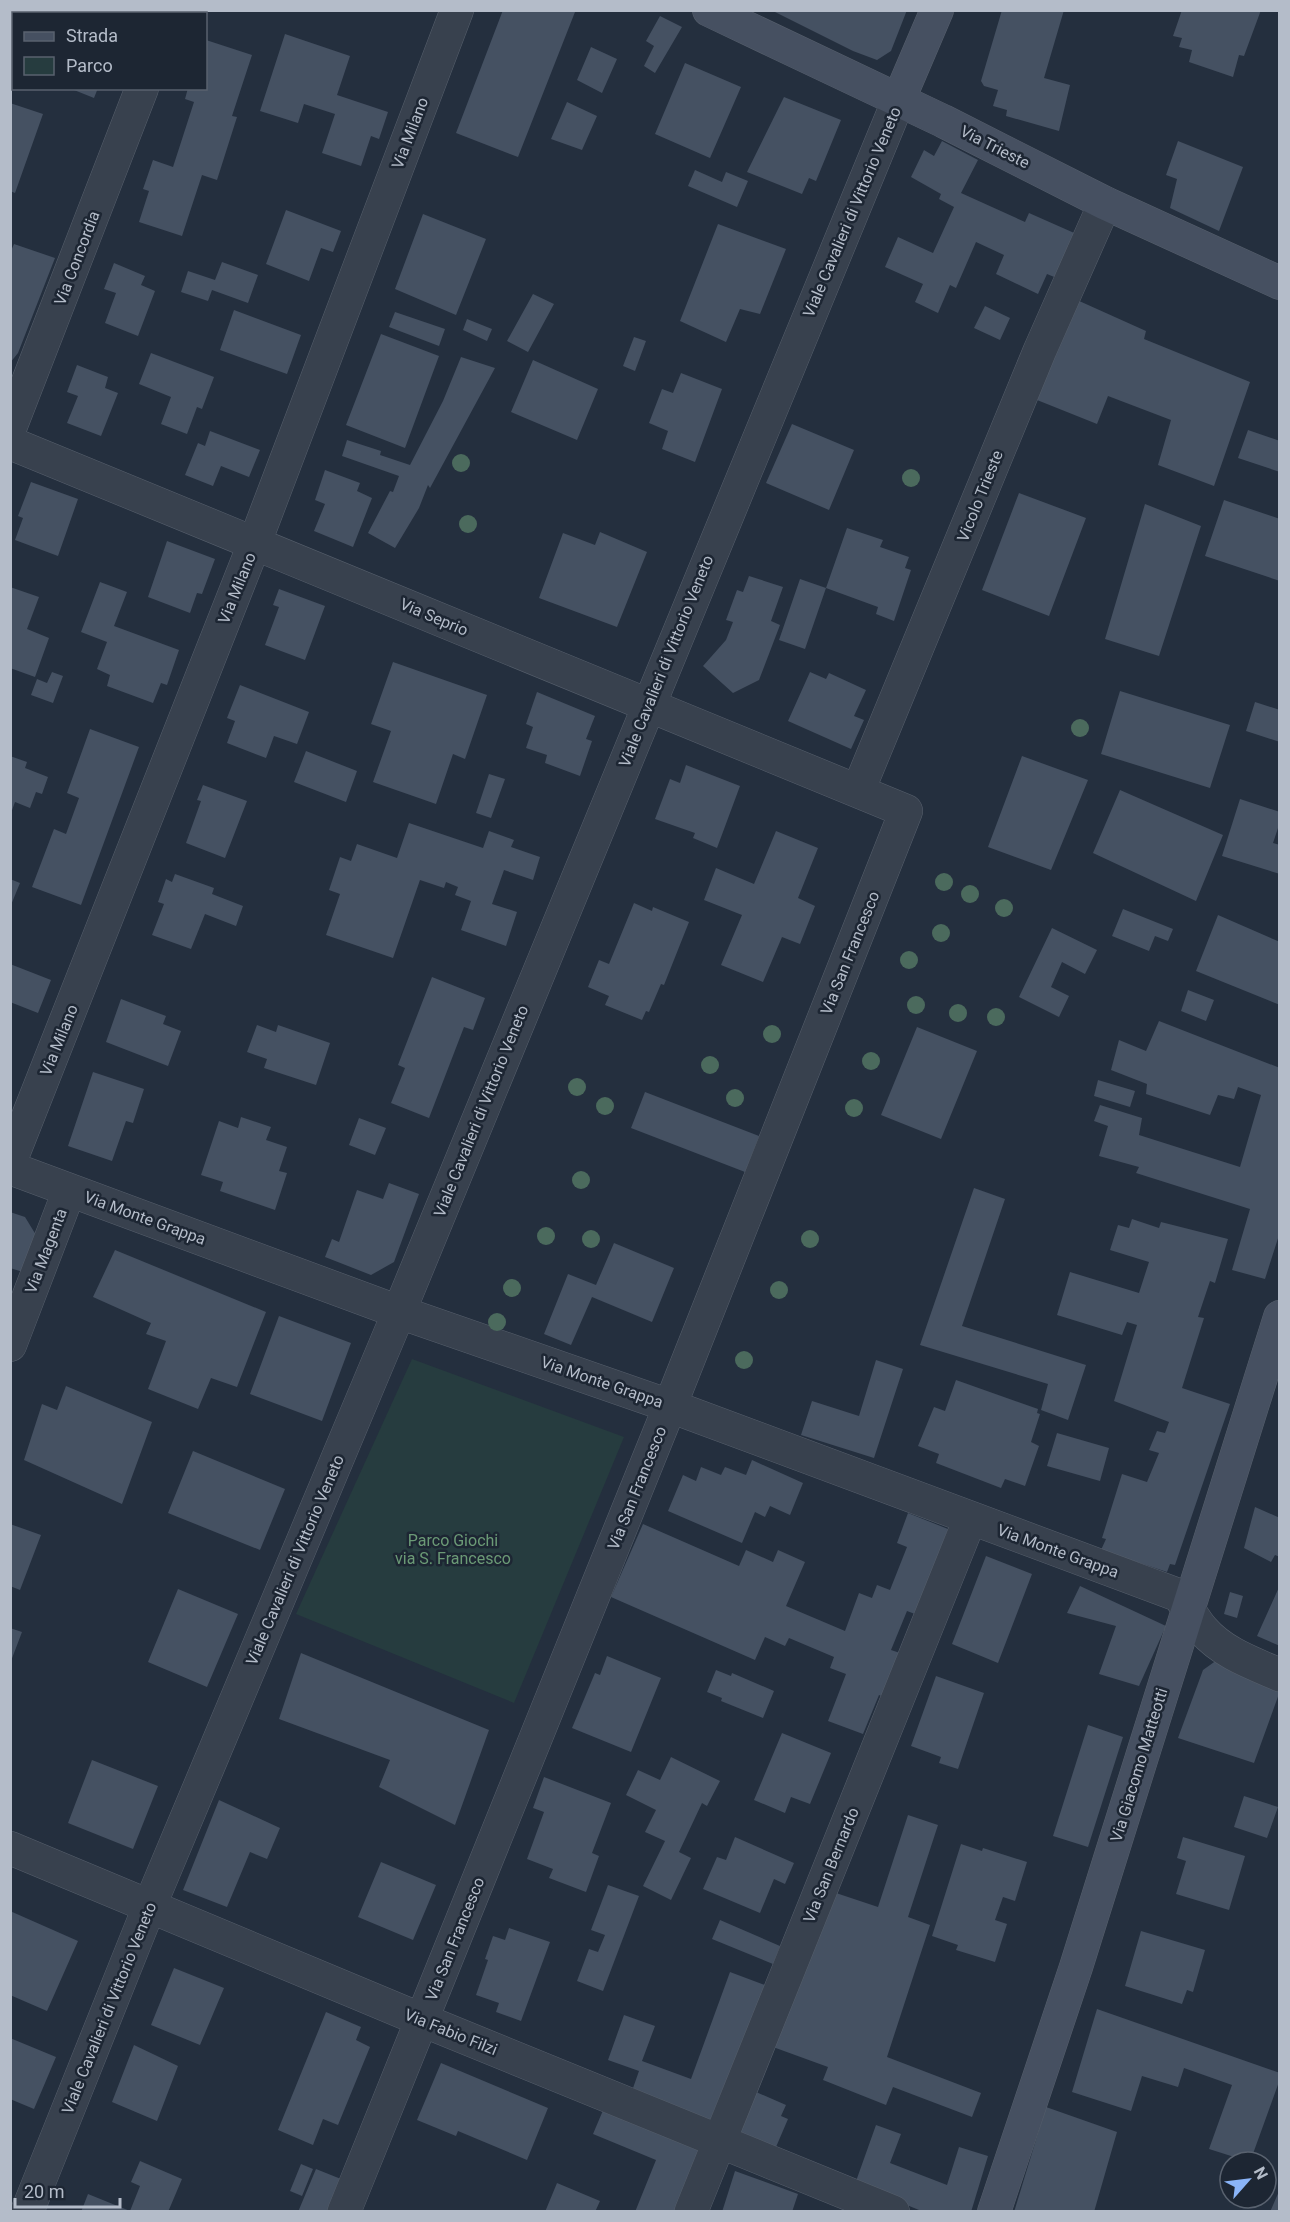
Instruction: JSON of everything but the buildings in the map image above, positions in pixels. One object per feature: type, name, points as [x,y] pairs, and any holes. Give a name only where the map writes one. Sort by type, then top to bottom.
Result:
[{"type":"street","name":"Via Milano","points":[[10,1162],[255,542],[456,10]]},
{"type":"street","name":"Via Trieste","points":[[710,10],[899,99],[1105,203],[1280,283]]},
{"type":"street","name":"Viale Cavalieri di Vittorio Veneto","points":[[27,2211],[150,1905],[399,1312],[937,10]]},
{"type":"street","name":"Via Concordia","points":[[10,428],[141,90]]},
{"type":"street","name":"Vicolo Trieste","points":[[858,791],[1040,350],[1105,203]]},
{"type":"street","name":"Via Seprio","points":[[10,443],[858,791]]},
{"type":"street","name":"Via San Francesco","points":[[344,2211],[670,1406],[906,811],[858,791]]},
{"type":"street","name":"Via Monte Grappa","points":[[10,1168],[399,1312],[670,1406],[1178,1595],[1203,1630],[1231,1654],[1280,1675]]},
{"type":"street","name":"Via Magenta","points":[[10,1345],[69,1191]]},
{"type":"street","name":"Via Giacomo Matteotti","points":[[994,2211],[1076,1967],[1280,1317]]},
{"type":"street","name":"Via San Bernardo","points":[[691,2211],[970,1519]]},
{"type":"street","name":"Via Fabio Filzi","points":[[10,1848],[422,2020],[893,2211]]},
{"type":"green space","name":"Parco Giochi via S. Francesco","points":[[412,1359],[624,1437],[514,1703],[296,1614]]}]
